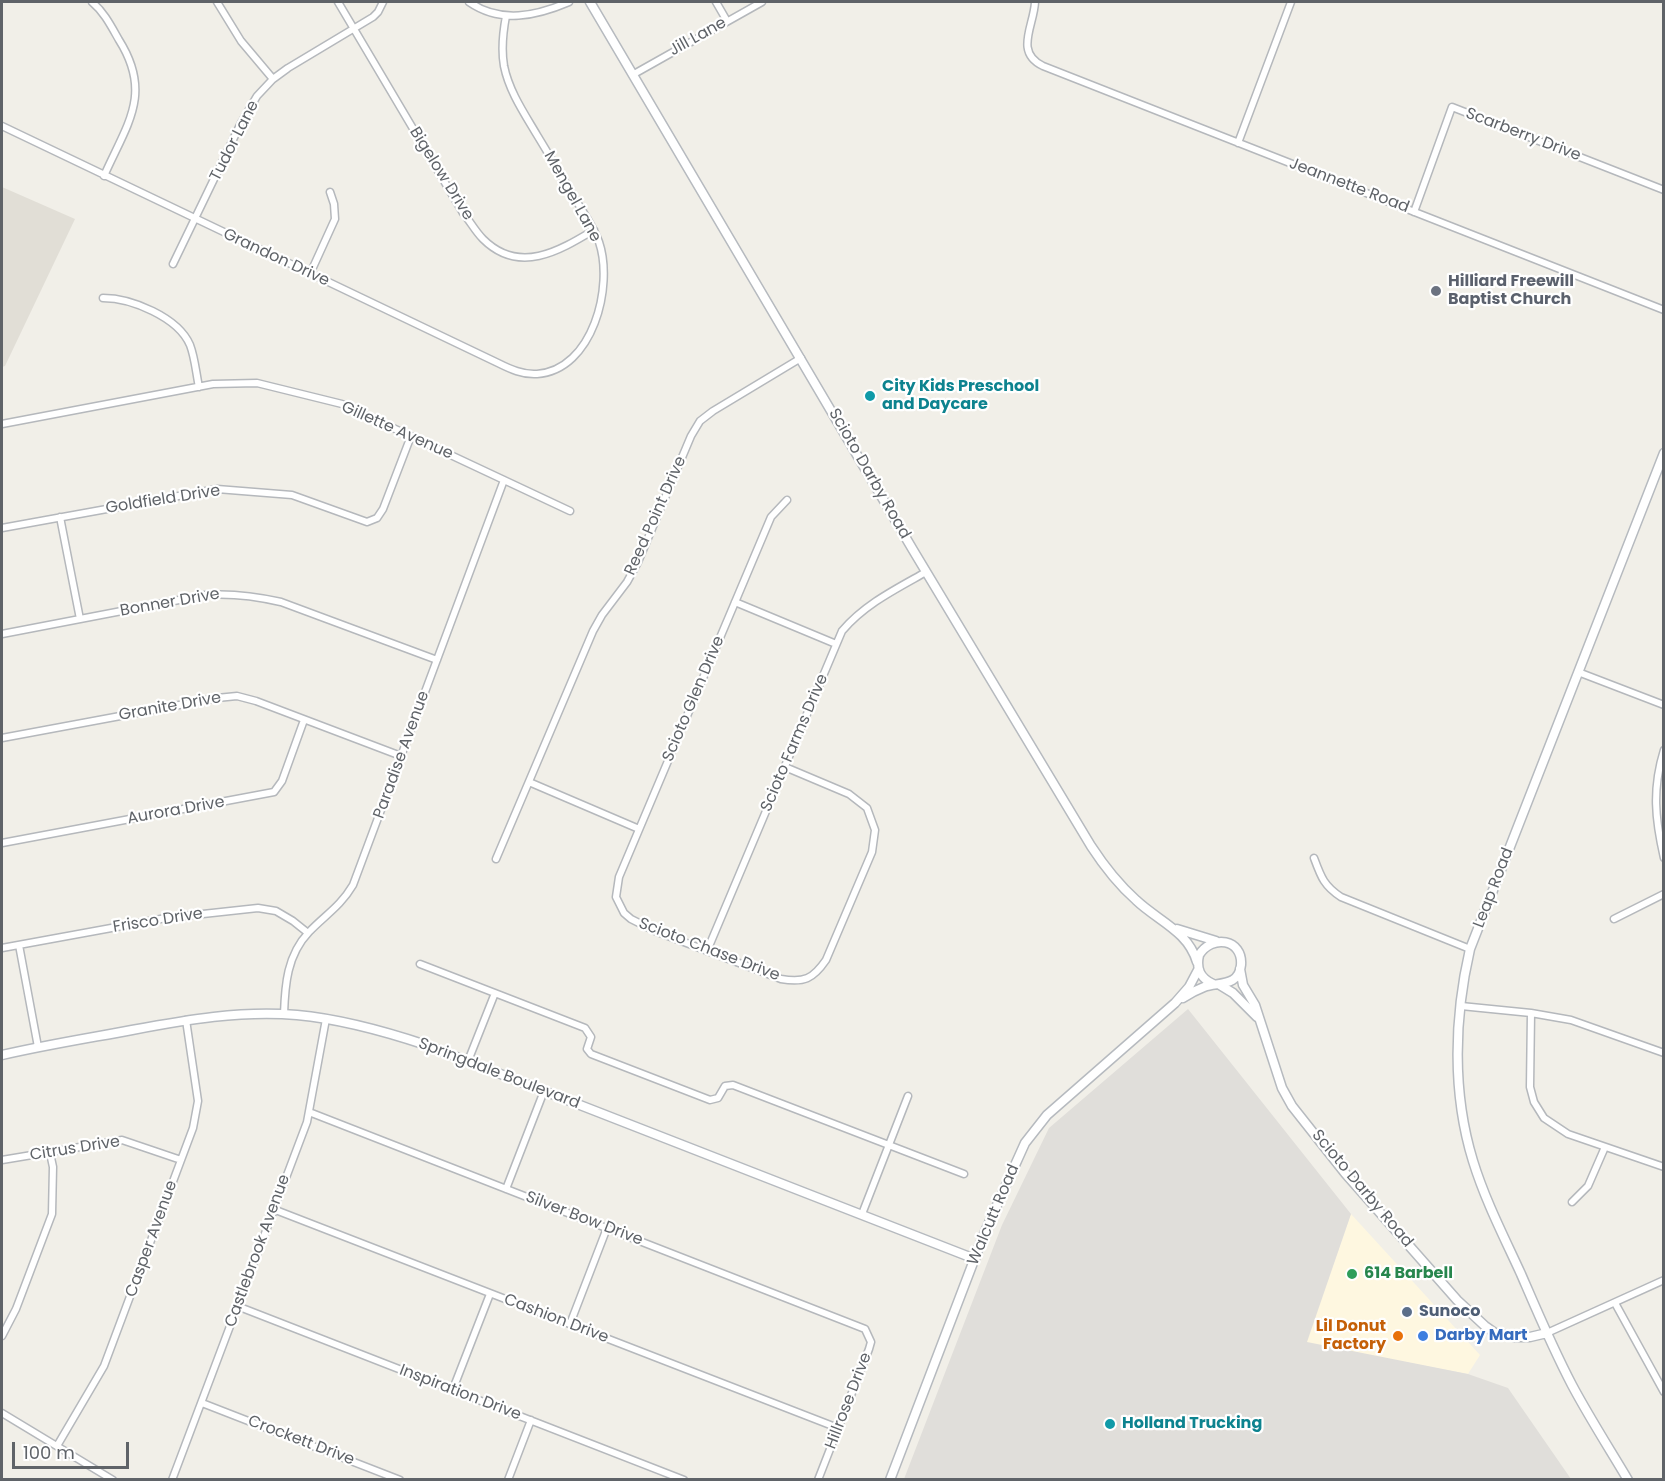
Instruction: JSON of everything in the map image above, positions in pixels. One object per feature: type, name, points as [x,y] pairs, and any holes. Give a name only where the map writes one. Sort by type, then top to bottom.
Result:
[{"type":"street","points":[[92,2],[103,13],[128,53],[136,82],[133,112],[104,176]]},
{"type":"street","points":[[217,2],[241,41],[273,79]]},
{"type":"street","name":"Bigelow Drive","points":[[338,2],[463,213],[481,237],[491,246],[514,256],[536,258],[561,249],[594,230]]},
{"type":"street","name":"Tudor Lane","points":[[173,264],[249,107],[273,79],[373,17],[383,2]]},
{"type":"street","points":[[470,2],[506,16],[533,15],[569,2]]},
{"type":"street","name":"Scioto Darby Road","points":[[590,2],[926,572],[1105,867],[1135,900],[1171,927],[1193,949],[1198,966]]},
{"type":"street","points":[[716,2],[727,21]]},
{"type":"street","name":"Jill Lane","points":[[634,74],[762,2]]},
{"type":"street","name":"Jeannette Road","points":[[1035,2],[1027,47],[1028,56],[1035,62],[1664,310]]},
{"type":"street","points":[[1238,143],[1291,2]]},
{"type":"street","name":"Mengel Lane","points":[[506,16],[502,52],[508,81],[522,110],[594,230],[604,262],[605,279],[599,310],[580,350],[572,359],[554,370]]},
{"type":"street","name":"Scarberry Drive","points":[[1414,212],[1452,107],[1664,190]]},
{"type":"street","name":"Grandon Drive","points":[[2,126],[195,220],[514,370],[535,374],[554,370]]},
{"type":"street","points":[[310,274],[335,219],[330,192]]},
{"type":"street","points":[[103,298],[118,298],[131,302],[174,325],[189,345],[199,387]]},
{"type":"street","name":"Reed Point Drive","points":[[496,859],[593,631],[638,562],[691,436],[700,422],[713,411],[801,358]]},
{"type":"street","name":"Gillette Avenue","points":[[2,424],[213,384],[257,383],[342,404],[570,512]]},
{"type":"street","name":"Goldfield Drive","points":[[2,528],[217,489],[292,495],[367,522],[376,518],[383,510],[411,436]]},
{"type":"street","name":"Leap Road","points":[[1548,1333],[1501,1235],[1473,1161],[1467,1134],[1457,1056],[1462,986],[1470,949],[1664,453]]},
{"type":"street","name":"Paradise Avenue","points":[[284,1014],[285,980],[293,957],[308,933],[344,900],[353,885],[504,480]]},
{"type":"street","name":"Scioto Glen Drive","points":[[618,904],[615,890],[617,882],[639,829],[771,517],[787,500]]},
{"type":"street","points":[[60,517],[80,619]]},
{"type":"street","name":"Scioto Farms Drive","points":[[707,951],[842,631],[867,606],[926,572]]},
{"type":"street","name":"Bonner Drive","points":[[2,634],[205,595],[229,593],[281,602],[437,660]]},
{"type":"street","points":[[735,602],[836,644]]},
{"type":"street","points":[[1578,672],[1664,705]]},
{"type":"street","name":"Granite Drive","points":[[2,738],[237,696],[256,701],[401,756]]},
{"type":"street","name":"Aurora Drive","points":[[2,843],[269,794],[282,782],[304,720]]},
{"type":"street","points":[[1664,750],[1654,795],[1657,829],[1664,858]]},
{"type":"street","name":"Scioto Chase Drive","points":[[618,904],[631,919],[655,931],[781,980],[808,979],[818,971],[826,960],[872,852],[875,830],[867,808],[849,794],[785,767]]},
{"type":"street","points":[[529,782],[639,829]]},
{"type":"street","points":[[1314,858],[1321,878],[1329,889],[1341,897],[1470,949]]},
{"type":"street","points":[[1614,919],[1664,894]]},
{"type":"street","name":"Frisco Drive","points":[[2,948],[166,918],[258,908],[276,911],[308,933]]},
{"type":"street","name":"Scioto Darby Road","points":[[1171,927],[1216,941]]},
{"type":"street","points":[[1216,941],[1231,945],[1241,962],[1240,969],[1233,980],[1217,985],[1202,977],[1198,966],[1203,948],[1216,941]]},
{"type":"street","points":[[19,945],[38,1047]]},
{"type":"street","points":[[420,964],[585,1028],[591,1037],[587,1048],[591,1054],[710,1100],[718,1098],[725,1086],[733,1085],[964,1174]]},
{"type":"street","name":"Walcutt Road","points":[[890,1479],[975,1259],[1021,1152],[1036,1128],[1052,1110],[1174,1003],[1189,987],[1198,966]]},
{"type":"street","name":"Scioto Darby Road","points":[[1240,969],[1243,985],[1256,1005],[1282,1088],[1292,1106],[1345,1173],[1477,1320],[1495,1333],[1520,1337],[1548,1333]]},
{"type":"street","name":"Scioto Darby Road","points":[[1217,985],[1233,993],[1259,1020]]},
{"type":"street","name":"Walcutt Road","points":[[1174,1003],[1193,992],[1217,985]]},
{"type":"street","points":[[468,1062],[495,993]]},
{"type":"street","points":[[1461,1006],[1531,1013],[1571,1020],[1664,1053]]},
{"type":"street","points":[[1531,1013],[1530,1087],[1534,1102],[1544,1118],[1556,1127],[1664,1167]]},
{"type":"street","name":"Springdale Boulevard","points":[[2,1054],[186,1020],[234,1014],[284,1014],[326,1018],[379,1030],[468,1062],[975,1259]]},
{"type":"street","name":"Castlebrook Avenue","points":[[172,1479],[307,1122],[326,1018]]},
{"type":"street","name":"Casper Avenue","points":[[57,1446],[104,1366],[193,1128],[198,1101],[186,1020]]},
{"type":"street","points":[[506,1189],[544,1091]]},
{"type":"street","points":[[862,1214],[908,1096]]},
{"type":"street","name":"Silver Bow Drive","points":[[309,1112],[858,1326]]},
{"type":"street","name":"Citrus Drive","points":[[2,1160],[122,1140],[140,1144],[182,1160]]},
{"type":"street","points":[[1572,1202],[1588,1186],[1605,1147]]},
{"type":"street","points":[[2,1336],[16,1309],[52,1214],[53,1167],[50,1153]]},
{"type":"street","name":"Cashion Drive","points":[[273,1209],[838,1428]]},
{"type":"street","points":[[570,1324],[607,1228]]},
{"type":"street","points":[[1628,1479],[1572,1385],[1548,1333],[1664,1280]]},
{"type":"street","points":[[453,1389],[490,1294]]},
{"type":"street","points":[[1615,1303],[1664,1392]]},
{"type":"street","name":"Inspiration Drive","points":[[237,1306],[684,1479]]},
{"type":"street","name":"Hillrose Drive","points":[[818,1479],[871,1342],[865,1329],[858,1326]]},
{"type":"street","name":"Crockett Drive","points":[[202,1403],[400,1479]]},
{"type":"street","points":[[2,1413],[113,1479]]},
{"type":"street","points":[[508,1479],[531,1420]]},
{"type":"street","points":[[377,1479],[380,1472]]},
{"type":"shaded area","points":[[2,187],[75,219],[5,366],[2,367]]},
{"type":"shaded area","points":[[1188,1009],[1351,1214],[1307,1342],[1468,1374],[1508,1388],[1571,1479],[904,1479],[1002,1225],[1049,1128]]},
{"type":"shaded area","points":[[1351,1214],[1480,1355],[1468,1374],[1306,1343]]},
{"type":"place","name":"Hilliard Freewill Baptist Church","points":[[1436,291]]},
{"type":"place","name":"City Kids Preschool and Daycare","points":[[870,396]]},
{"type":"place","name":"614 Barbell","points":[[1352,1274]]},
{"type":"place","name":"Sunoco","points":[[1407,1312]]},
{"type":"place","name":"Lil Donut Factory","points":[[1398,1336]]},
{"type":"place","name":"Darby Mart","points":[[1423,1336]]},
{"type":"place","name":"Holland Trucking","points":[[1110,1424]]}]
